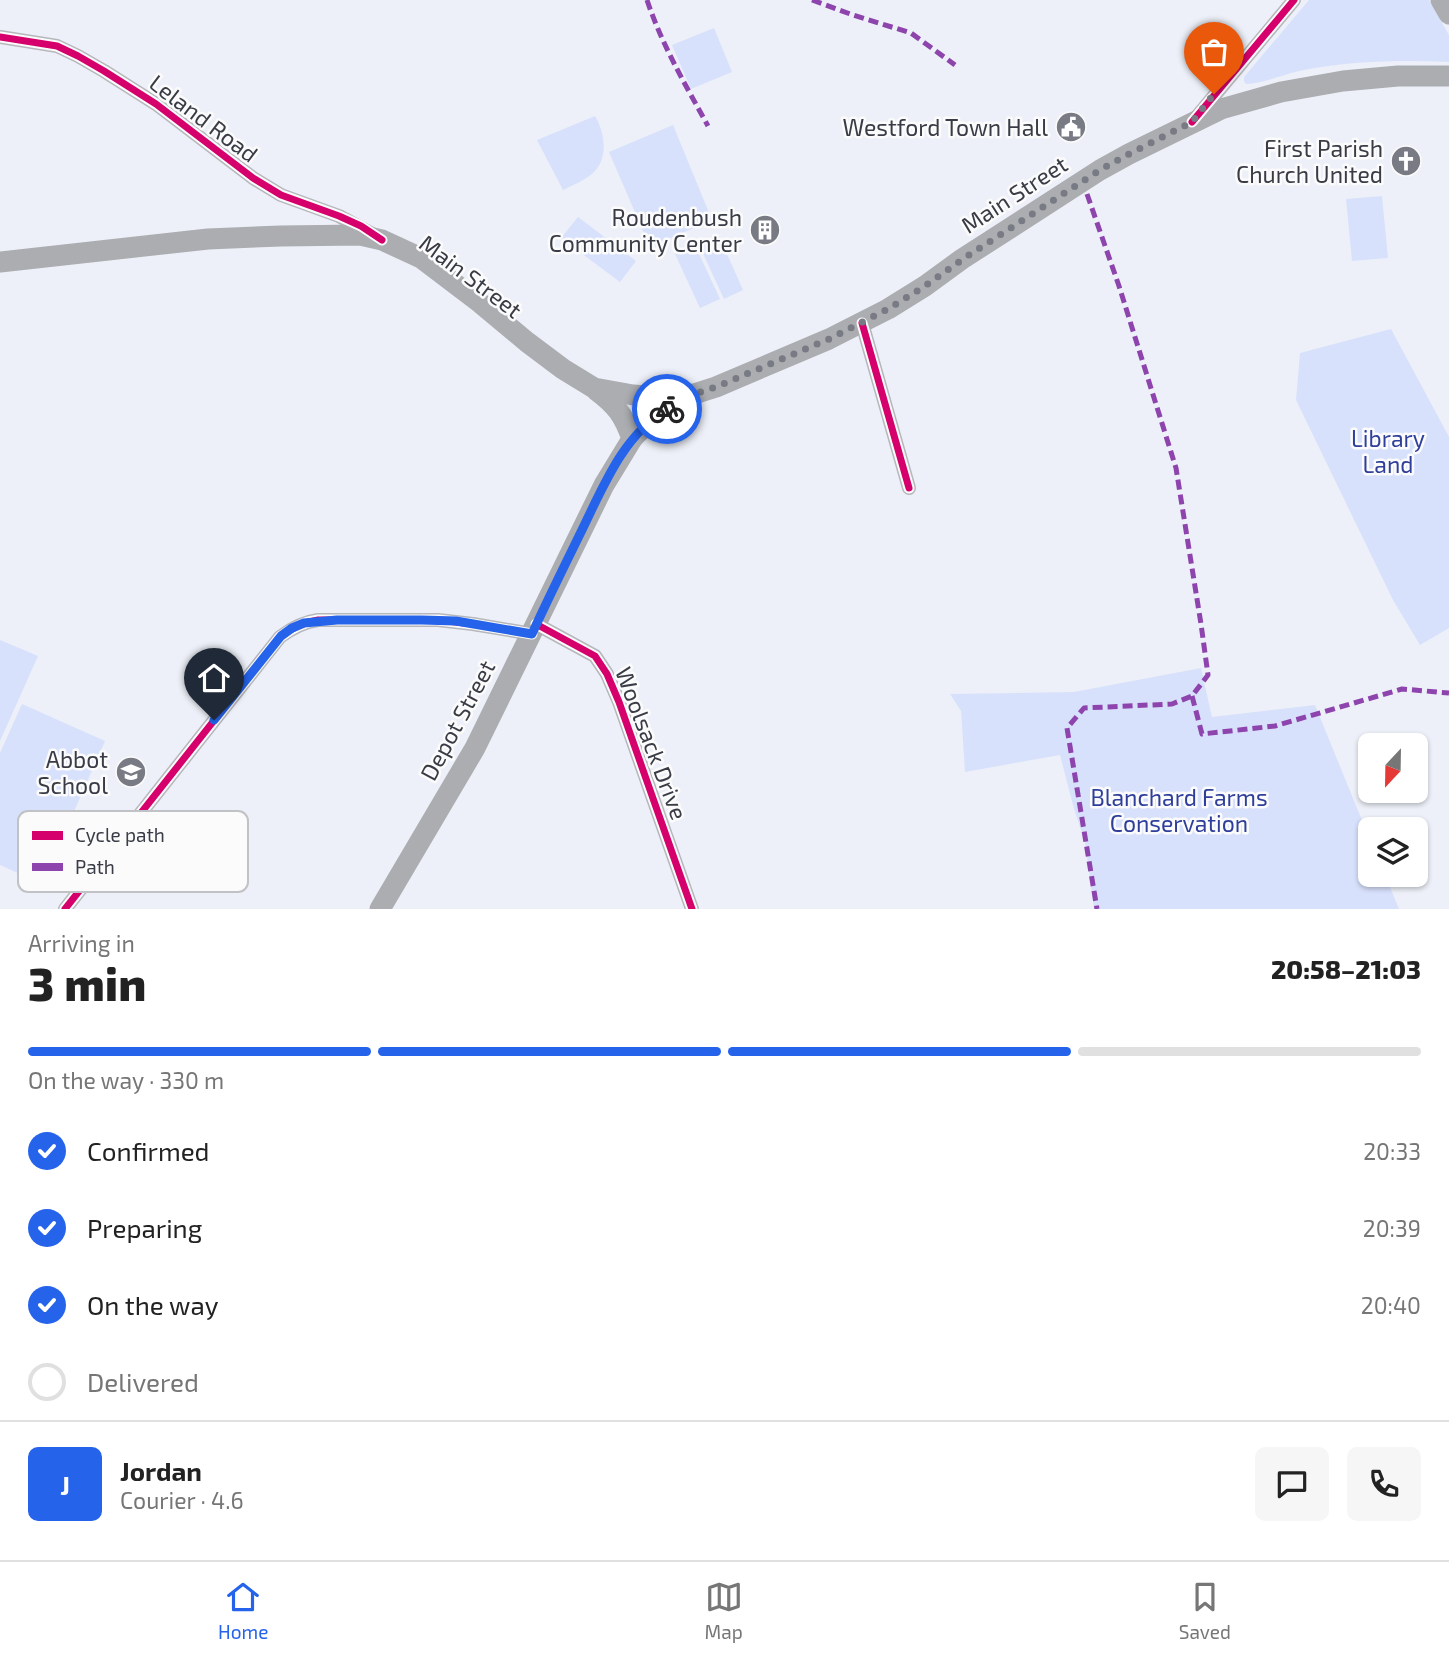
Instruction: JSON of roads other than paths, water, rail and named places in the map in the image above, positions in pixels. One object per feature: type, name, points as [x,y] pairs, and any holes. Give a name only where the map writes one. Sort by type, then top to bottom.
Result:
[{"type":"main road","points":[[1441,0],[1449,14]]},
{"type":"main road","name":"Main Street","points":[[0,262],[208,239],[360,235],[382,240],[421,258],[527,342],[594,388],[659,397],[694,394],[795,354],[888,309],[1100,170],[1222,109],[1252,99],[1343,80],[1449,76]]},
{"type":"main road","points":[[594,388],[613,403],[624,418],[632,439]]},
{"type":"main road","name":"Depot Street","points":[[380,909],[470,757],[604,485],[632,439],[644,425],[664,410],[694,394]]},
{"type":"street","points":[[1192,122],[1294,0]]},
{"type":"street","name":"Leland Road","points":[[0,37],[57,46],[87,61],[156,104],[253,178],[281,195],[339,216],[382,240]]},
{"type":"street","points":[[862,323],[909,488]]},
{"type":"street","name":"Woolsack Drive","points":[[143,811],[281,636],[292,628],[318,620],[422,620],[534,629],[587,651],[595,656],[607,674],[692,909]]},
{"type":"street","name":"Woolsack Drive","points":[[65,909],[78,892]]},
{"type":"place","name":"Westford Town Hall","points":[[1071,127]]},
{"type":"place","name":"First Parish Church United","points":[[1406,161]]},
{"type":"place","name":"Roudenbush Community Center","points":[[765,230]]},
{"type":"place","name":"Abbot School","points":[[131,772]]},
{"type":"park label","name":"Library Land","points":[[1388,451]]},
{"type":"park label","name":"Blanchard Farms Conservation","points":[[1179,810]]}]
